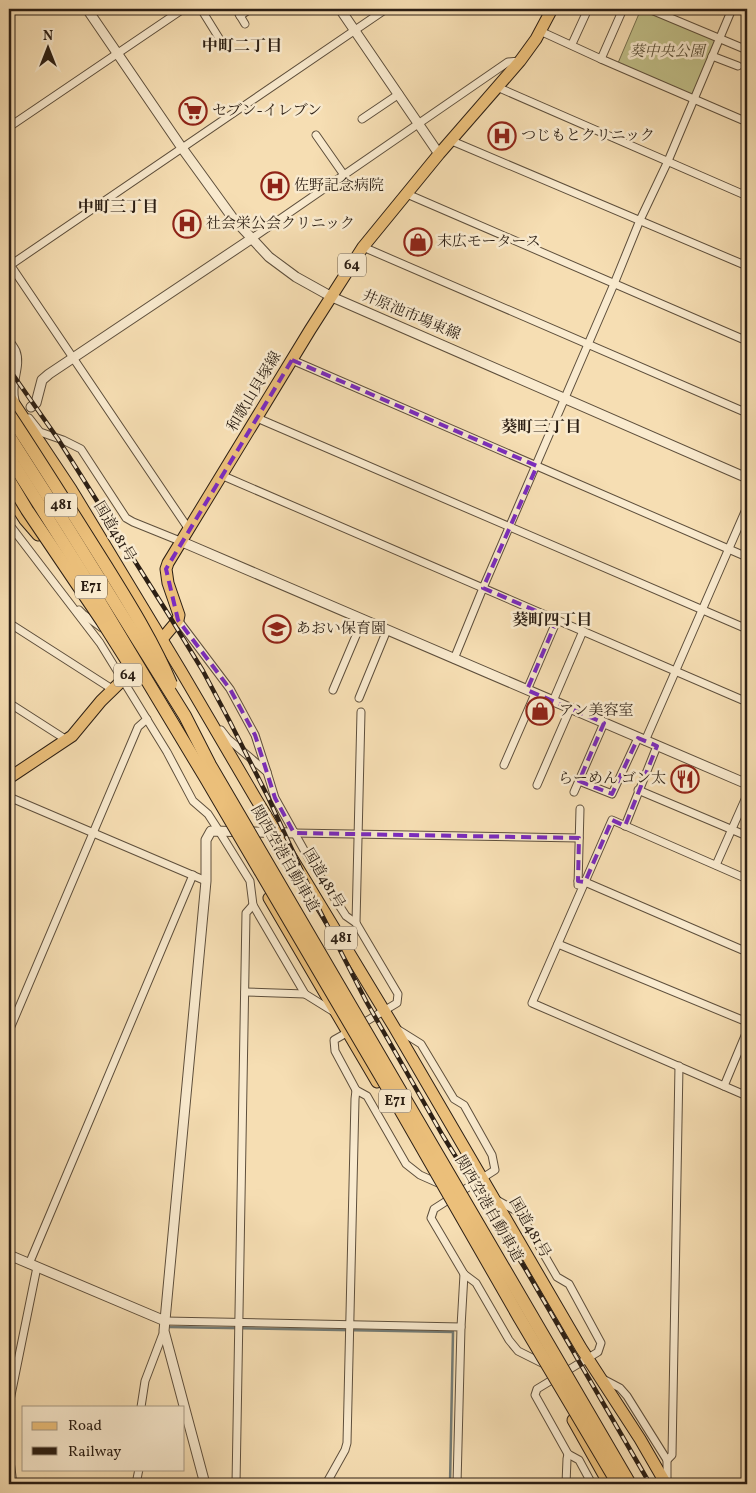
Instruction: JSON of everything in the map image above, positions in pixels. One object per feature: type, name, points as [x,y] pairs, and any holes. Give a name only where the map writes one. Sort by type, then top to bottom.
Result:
[{"type":"highway","points":[[9,414],[124,595],[165,670],[185,716]]},
{"type":"highway","name":"関西空港自動車道","points":[[9,436],[185,716],[220,782],[630,1484]]},
{"type":"highway","name":"関西空港自動車道","points":[[9,457],[83,574],[170,718],[618,1484]]},
{"type":"highway","points":[[9,480],[102,621],[132,671],[170,718]]},
{"type":"main road","name":"和歌山貝塚線","points":[[178,620],[179,615],[168,584],[166,569],[180,541],[363,247],[439,154],[520,60],[536,39],[552,9]]},
{"type":"main road","name":"国道481号","points":[[9,396],[71,489],[394,1027],[588,1358],[667,1484]]},
{"type":"main road","name":"481","points":[[9,427],[60,504],[123,575]]},
{"type":"main road","name":"481","points":[[9,464],[47,522],[136,668],[225,831],[448,1200],[609,1484]]},
{"type":"main road","name":"481","points":[[9,495],[25,520],[98,606]]},
{"type":"main road","name":"64","points":[[9,778],[72,736],[101,701],[136,668],[178,620]]},
{"type":"street","name":"井原池市場東線","points":[[87,9],[182,148],[232,217],[269,257],[290,272],[332,297],[747,478]]},
{"type":"street","points":[[9,127],[183,9]]},
{"type":"street","points":[[201,9],[219,38]]},
{"type":"street","points":[[236,9],[245,24]]},
{"type":"street","points":[[240,16],[250,9]]},
{"type":"street","points":[[340,9],[439,154]]},
{"type":"street","points":[[188,528],[9,265],[386,9]]},
{"type":"street","points":[[572,44],[588,9]]},
{"type":"street","points":[[601,59],[623,9]]},
{"type":"street","points":[[649,9],[747,50]]},
{"type":"street","points":[[454,658],[732,9]]},
{"type":"street","points":[[540,31],[747,122]]},
{"type":"street","points":[[712,56],[738,66]]},
{"type":"street","points":[[31,407],[36,403],[42,380],[49,374],[508,62],[520,60]]},
{"type":"street","points":[[497,87],[747,196]]},
{"type":"street","points":[[362,119],[399,94]]},
{"type":"street","points":[[316,134],[344,175]]},
{"type":"street","points":[[452,141],[747,266]]},
{"type":"street","points":[[407,194],[747,341]]},
{"type":"street","points":[[363,247],[747,413]]},
{"type":"street","points":[[9,340],[16,352],[17,367],[13,393],[16,401],[40,432],[81,449],[126,518],[747,784]]},
{"type":"street","points":[[292,360],[747,557]]},
{"type":"street","points":[[257,418],[747,629]]},
{"type":"street","points":[[221,475],[747,702]]},
{"type":"street","points":[[579,781],[612,794],[642,740],[676,671],[747,507]]},
{"type":"street","points":[[9,524],[100,643],[148,719],[193,801],[225,831],[250,881],[253,905],[305,994],[336,1014]]},
{"type":"street","points":[[42,567],[84,614],[119,640]]},
{"type":"street","points":[[178,620],[230,689],[255,735],[275,798],[310,859],[346,916],[356,923],[398,994],[397,1003],[334,1040],[335,1051],[356,1090],[367,1096],[406,1164],[420,1175],[438,1183]]},
{"type":"street","points":[[333,690],[363,620]]},
{"type":"street","points":[[504,765],[557,620]]},
{"type":"street","points":[[9,623],[112,689]]},
{"type":"street","points":[[358,698],[387,630]]},
{"type":"street","points":[[553,701],[583,631]]},
{"type":"street","points":[[9,703],[62,737],[64,741]]},
{"type":"street","points":[[537,785],[570,709]]},
{"type":"street","points":[[205,711],[228,739],[267,772]]},
{"type":"street","points":[[356,923],[361,712]]},
{"type":"street","points":[[9,1031],[138,727],[148,719]]},
{"type":"street","points":[[574,792],[604,723]]},
{"type":"street","points":[[625,826],[657,746]]},
{"type":"street","points":[[638,790],[747,836]]},
{"type":"street","points":[[716,865],[747,795]]},
{"type":"street","points":[[9,797],[206,881]]},
{"type":"street","points":[[580,809],[579,838],[582,882]]},
{"type":"street","points":[[747,878],[612,820],[582,882],[577,901],[532,1003],[747,1096]]},
{"type":"street","points":[[141,1406],[145,1381],[164,1331],[206,881],[206,840],[211,831],[579,838]]},
{"type":"street","points":[[9,1405],[33,1266],[193,875]]},
{"type":"street","points":[[582,882],[747,952]]},
{"type":"street","points":[[236,1484],[246,913],[253,905]]},
{"type":"street","points":[[558,944],[747,1022]]},
{"type":"street","points":[[245,992],[305,994]]},
{"type":"street","points":[[394,1027],[421,1044],[454,1099],[464,1105],[492,1155],[495,1170],[434,1209],[431,1218],[464,1274],[476,1283],[509,1340],[518,1351],[542,1364]]},
{"type":"street","points":[[724,1086],[747,1031]]},
{"type":"street","points":[[667,1460],[672,1455],[679,1066]]},
{"type":"street","points":[[326,1484],[347,1443],[356,1090]]},
{"type":"street","points":[[495,1199],[520,1213],[558,1277],[569,1284],[601,1343],[598,1352],[537,1388],[535,1395],[568,1454],[579,1460],[592,1484]]},
{"type":"street","points":[[9,1255],[165,1321],[461,1327]]},
{"type":"street","points":[[457,1484],[464,1274]]},
{"type":"street","points":[[164,1331],[184,1406]]},
{"type":"street","points":[[157,1349],[169,1350]]},
{"type":"street","points":[[600,1378],[620,1388],[667,1460],[667,1484]]},
{"type":"street","points":[[185,1410],[205,1484]]},
{"type":"street","points":[[9,1453],[13,1484]]},
{"type":"street","points":[[566,1484],[568,1454]]},
{"type":"street","points":[[136,1484],[139,1470]]},
{"type":"highlighted area","points":[[292,360],[537,466],[483,588],[557,620],[527,690],[604,723],[579,781],[612,794],[638,738],[657,746],[625,826],[612,820],[585,882],[578,881],[579,838],[294,833],[275,798],[255,735],[230,689],[178,620],[166,569]]},
{"type":"green space","name":"葵中央公園","points":[[641,9],[717,40],[693,95],[618,63]]},
{"type":"waterway","points":[[169,1327],[453,1332],[450,1484]]},
{"type":"railway","points":[[9,369],[58,439],[203,671],[268,797],[320,911],[366,1001],[443,1136],[526,1270],[650,1484]]},
{"type":"place","name":"セブン-イレブン","points":[[193,111]]},
{"type":"place","name":"つじもとクリニック","points":[[502,136]]},
{"type":"place","name":"佐野記念病院","points":[[275,186]]},
{"type":"place","name":"社会栄公会クリニック","points":[[187,224]]},
{"type":"place","name":"末広モータース","points":[[418,242]]},
{"type":"place","name":"あおい保育園","points":[[277,629]]},
{"type":"place","name":"アン美容室","points":[[540,711]]},
{"type":"place","name":"らーめん ゴン太","points":[[685,779]]},
{"type":"district","name":"中町二丁目","points":[[242,47]]},
{"type":"district","name":"中町三丁目","points":[[118,208]]},
{"type":"district","name":"葵町三丁目","points":[[541,428]]},
{"type":"district","name":"葵町四丁目","points":[[552,621]]}]
